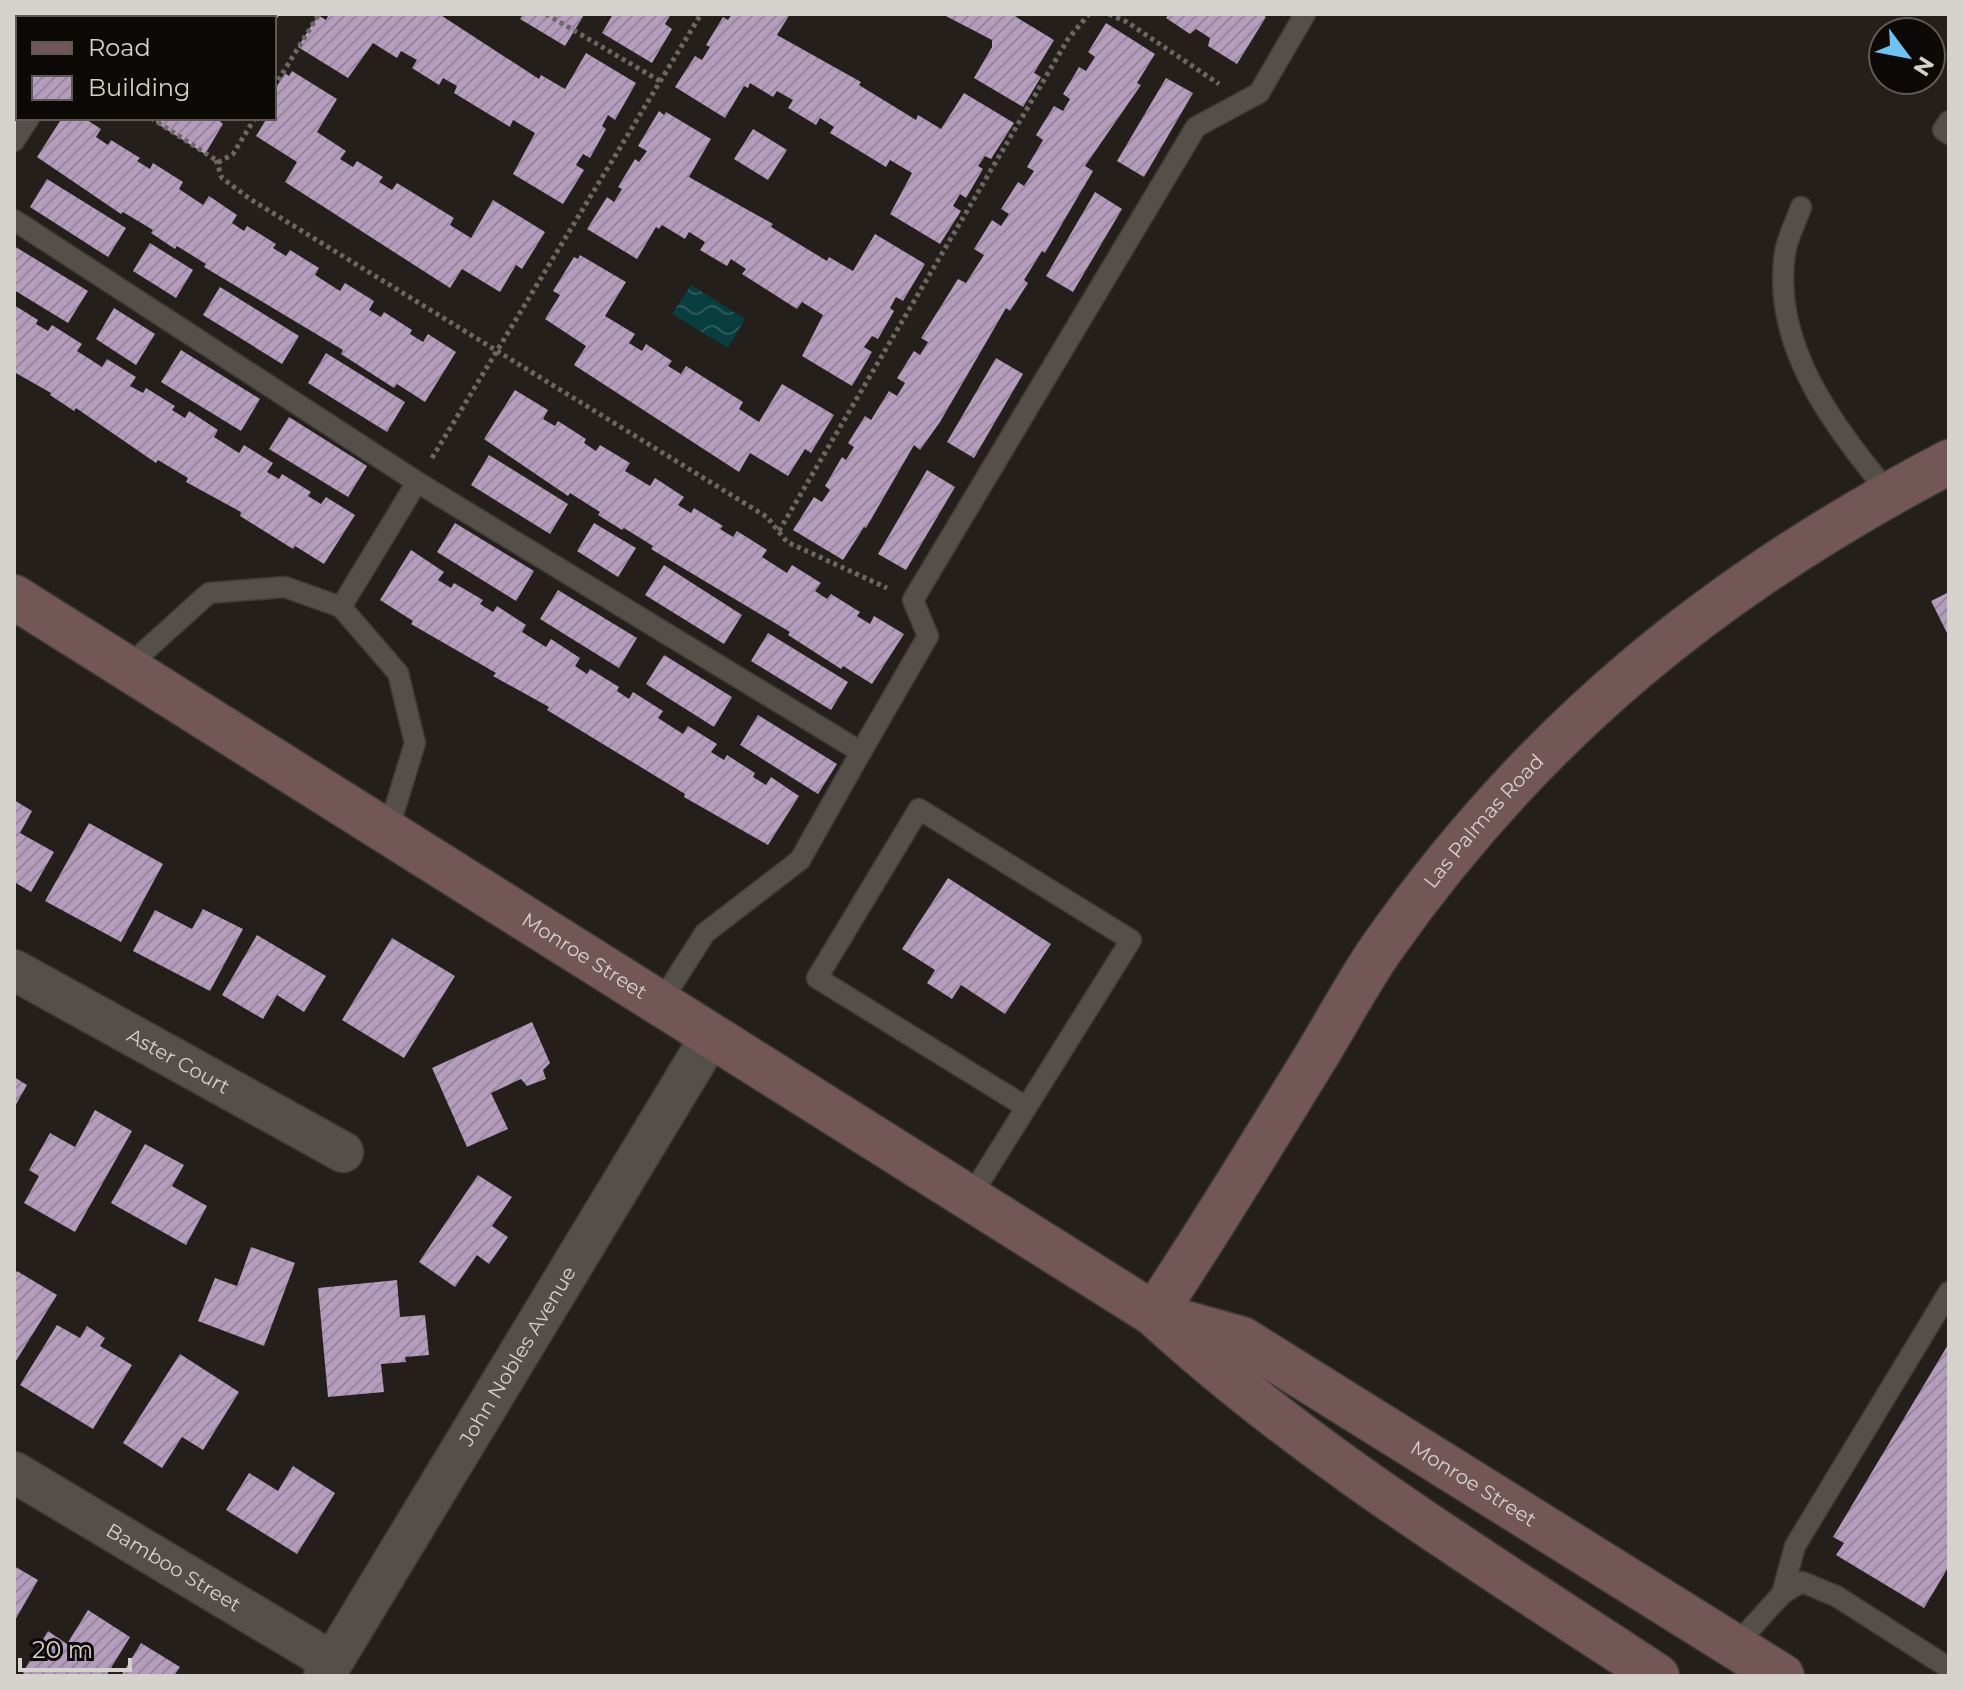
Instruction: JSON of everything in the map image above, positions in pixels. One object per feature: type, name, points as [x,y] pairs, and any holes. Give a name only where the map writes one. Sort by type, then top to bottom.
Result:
[{"type":"main road","name":"Las Palmas Road","points":[[1154,1314],[1379,952],[1477,824],[1532,764],[1653,651],[1787,553],[1949,462]]},
{"type":"main road","name":"Monroe Street","points":[[14,597],[1154,1314],[1224,1378],[1436,1530],[1657,1676]]},
{"type":"main road","name":"Monroe Street","points":[[1154,1314],[1242,1339],[1782,1676]]},
{"type":"street","name":"Aster Court","points":[[14,970],[343,1152]]},
{"type":"street","name":"John Nobles Avenue","points":[[328,1669],[711,1036]]},
{"type":"street","name":"Bamboo Street","points":[[14,1472],[328,1669]]},
{"type":"lane","points":[[659,1005],[705,933],[800,860],[928,636],[913,600],[1196,127],[1259,93],[1305,14]]},
{"type":"lane","points":[[14,141],[28,120]]},
{"type":"lane","points":[[1949,121],[1943,130],[1949,134]]},
{"type":"lane","points":[[1801,207],[1785,253],[1787,318],[1817,392],[1845,440],[1889,493]]},
{"type":"lane","points":[[14,220],[417,482],[861,752]]},
{"type":"lane","points":[[341,607],[417,482]]},
{"type":"lane","points":[[127,667],[209,593],[285,587],[341,607],[398,673],[415,743],[388,831]]},
{"type":"lane","points":[[969,1199],[1131,940],[919,809],[817,978],[1026,1107]]},
{"type":"lane","points":[[1782,1594],[1795,1546],[1949,1292]]},
{"type":"lane","points":[[1734,1647],[1782,1594],[1802,1582],[1836,1596],[1949,1668]]},
{"type":"path","points":[[276,84],[319,14]]},
{"type":"path","points":[[546,14],[660,81]]},
{"type":"path","points":[[417,482],[701,14]]},
{"type":"path","points":[[779,531],[1068,39],[1089,14]]},
{"type":"path","points":[[1109,14],[1127,22],[1244,101]]},
{"type":"path","points":[[154,120],[219,162],[233,154],[254,120]]},
{"type":"path","points":[[216,160],[222,178],[250,199],[767,517],[787,542],[913,600]]},
{"type":"water","points":[[691,285],[745,319],[728,348],[672,314]]},
{"type":"building","points":[[165,14],[202,14],[200,16],[164,16]]},
{"type":"building","points":[[280,14],[276,20],[276,16],[221,16]]},
{"type":"building","points":[[329,14],[439,14],[539,79],[541,75],[565,89],[586,53],[636,83],[615,120],[608,115],[602,126],[606,129],[590,158],[583,154],[576,165],[584,170],[563,204],[513,174],[535,133],[513,120],[510,127],[454,93],[457,86],[443,78],[439,85],[412,68],[417,60],[401,51],[397,58],[373,43],[348,78],[298,47],[318,15],[326,20]]},
{"type":"building","points":[[523,14],[584,15],[565,46],[520,19]]},
{"type":"building","points":[[613,14],[671,14],[665,24],[672,29],[652,63],[602,33]]},
{"type":"building","points":[[732,14],[790,14],[777,35],[861,82],[859,85],[916,120],[918,115],[941,129],[964,93],[1014,123],[991,159],[985,156],[978,166],[983,169],[966,198],[960,194],[953,206],[961,211],[940,244],[890,214],[912,173],[890,160],[886,167],[830,133],[834,127],[820,118],[816,125],[788,108],[793,100],[777,91],[773,97],[750,83],[748,88],[744,86],[725,118],[675,87],[695,56],[702,60],[710,47],[706,45],[723,17],[728,20]]},
{"type":"building","points":[[942,14],[1018,14],[1016,17],[1054,40],[1034,73],[1041,77],[1023,107],[974,78],[992,47],[992,40]]},
{"type":"building","points":[[1169,14],[1261,14],[1266,17],[1237,64],[1208,46],[1210,38],[1196,29],[1190,34],[1166,18]]},
{"type":"building","points":[[1106,23],[1155,54],[1137,83],[1141,85],[1085,166],[1093,171],[1045,253],[1042,251],[1024,280],[1028,283],[1010,311],[1006,308],[940,422],[920,450],[914,445],[866,528],[843,560],[793,530],[814,497],[822,502],[830,490],[825,486],[842,457],[846,460],[854,447],[848,443],[865,416],[871,420],[889,391],[897,396],[905,383],[897,378],[914,351],[920,355],[928,342],[921,338],[958,279],[966,283],[984,255],[974,249],[992,220],[1001,226],[1009,214],[1001,209],[1018,182],[1024,186],[1034,171],[1027,167],[1043,140],[1036,135],[1054,106],[1063,111],[1070,99],[1063,94],[1079,67],[1086,71],[1095,57],[1088,52]]},
{"type":"building","points":[[14,24],[16,71],[14,74]]},
{"type":"building","points":[[292,71],[337,99],[317,132],[346,151],[340,159],[353,167],[357,161],[383,177],[379,182],[392,190],[397,183],[454,218],[450,225],[471,238],[493,200],[545,232],[522,269],[516,265],[500,292],[462,269],[450,288],[285,182],[297,162],[256,136],[266,120],[276,120],[276,88],[285,73],[289,76]]},
{"type":"building","points":[[1166,78],[1193,93],[1144,177],[1117,161]]},
{"type":"building","points":[[659,111],[664,115],[666,112],[711,139],[689,177],[773,224],[771,227],[827,261],[829,257],[853,271],[875,234],[925,264],[903,301],[896,297],[890,308],[894,311],[878,339],[872,336],[864,347],[872,352],[852,386],[802,356],[823,315],[802,302],[797,309],[742,274],[746,269],[731,259],[727,266],[700,250],[705,242],[689,232],[685,239],[662,225],[659,229],[656,227],[637,259],[587,229],[607,197],[614,202],[622,189],[618,187],[635,159],[639,162],[647,151],[638,146]]},
{"type":"building","points":[[61,120],[87,120],[101,129],[96,137],[108,145],[111,140],[140,158],[137,161],[150,169],[153,163],[183,182],[179,189],[203,205],[209,196],[237,215],[232,223],[244,231],[247,226],[276,244],[273,248],[286,256],[290,250],[319,268],[315,275],[340,291],[345,283],[374,301],[369,310],[381,317],[384,312],[412,330],[410,334],[423,342],[428,334],[456,352],[425,402],[397,384],[394,388],[341,354],[343,350],[204,267],[206,264],[177,246],[175,249],[151,233],[153,230],[123,212],[121,214],[37,157]]},
{"type":"building","points":[[157,120],[218,120],[223,124],[205,154],[156,123]]},
{"type":"building","points":[[753,129],[787,150],[768,180],[734,159]]},
{"type":"building","points":[[47,179],[126,228],[108,257],[30,207]]},
{"type":"building","points":[[1095,192],[1122,209],[1073,292],[1046,276]]},
{"type":"building","points":[[150,243],[193,270],[176,298],[133,271]]},
{"type":"building","points":[[14,246],[88,291],[68,323],[14,290]]},
{"type":"building","points":[[580,255],[626,282],[605,316],[635,334],[629,343],[642,351],[646,344],[672,361],[668,366],[681,374],[686,366],[743,402],[739,409],[759,422],[782,384],[834,415],[811,453],[805,449],[788,476],[750,453],[739,472],[574,365],[586,346],[545,319],[560,295],[553,291],[574,257],[578,259]]},
{"type":"building","points":[[220,287],[299,336],[282,364],[203,315]]},
{"type":"building","points":[[14,305],[38,320],[36,324],[48,331],[52,325],[82,344],[77,351],[102,367],[107,359],[136,377],[130,386],[143,393],[146,388],[175,406],[172,410],[185,418],[189,411],[218,430],[214,437],[239,453],[244,445],[273,463],[267,472],[279,479],[282,474],[311,492],[308,496],[321,504],[326,497],[355,515],[324,564],[295,546],[293,549],[240,516],[241,512],[186,482],[188,478],[158,460],[156,463],[76,408],[74,411],[51,393],[14,372]]},
{"type":"building","points":[[114,308],[155,334],[136,365],[96,339]]},
{"type":"building","points":[[181,350],[260,399],[241,431],[161,382]]},
{"type":"building","points":[[326,353],[405,402],[387,432],[308,383]]},
{"type":"building","points":[[996,358],[1023,374],[974,458],[947,442]]},
{"type":"building","points":[[515,390],[548,410],[543,419],[555,426],[558,421],[586,439],[584,443],[596,451],[600,445],[630,463],[625,471],[650,486],[655,478],[684,497],[678,505],[691,513],[694,508],[723,526],[720,529],[733,537],[737,531],[767,550],[762,557],[787,573],[792,565],[821,583],[815,591],[827,599],[831,594],[860,612],[857,616],[870,624],[874,616],[904,634],[872,684],[843,666],[841,669],[788,635],[790,632],[651,549],[653,546],[598,515],[600,512],[570,493],[568,496],[484,439]]},
{"type":"building","points":[[289,417],[367,466],[348,497],[269,449]]},
{"type":"building","points":[[489,455],[568,504],[550,534],[471,485]]},
{"type":"building","points":[[927,470],[955,487],[906,570],[878,554]]},
{"type":"building","points":[[455,523],[534,571],[516,601],[437,552]]},
{"type":"building","points":[[594,523],[636,548],[618,577],[577,551]]},
{"type":"building","points":[[411,550],[444,572],[438,580],[451,588],[454,583],[483,600],[480,604],[493,612],[497,606],[526,625],[522,632],[546,647],[551,639],[580,658],[575,666],[587,674],[590,669],[619,687],[617,691],[629,699],[633,692],[663,711],[658,718],[683,734],[688,726],[717,744],[711,752],[724,760],[727,755],[755,773],[753,777],[766,785],[771,777],[799,796],[768,845],[684,797],[685,794],[547,710],[549,707],[493,676],[496,673],[411,624],[413,621],[380,600]]},
{"type":"building","points":[[664,565],[742,615],[724,644],[645,595]]},
{"type":"building","points":[[558,590],[637,638],[619,668],[540,619]]},
{"type":"building","points":[[1949,592],[1949,637],[1931,601]]},
{"type":"building","points":[[768,633],[848,682],[831,710],[751,661]]},
{"type":"building","points":[[664,655],[732,697],[714,727],[646,684]]},
{"type":"building","points":[[758,715],[837,764],[818,794],[740,745]]},
{"type":"building","points":[[14,800],[32,811],[20,833],[54,852],[31,892],[14,882]]},
{"type":"building","points":[[89,823],[163,864],[121,942],[45,901]]},
{"type":"building","points":[[948,878],[1051,944],[1005,1014],[961,985],[952,999],[927,983],[935,970],[902,949]]},
{"type":"building","points":[[203,909],[243,929],[210,991],[133,951],[155,910],[192,929]]},
{"type":"building","points":[[257,935],[326,976],[304,1012],[277,995],[263,1019],[222,995]]},
{"type":"building","points":[[392,938],[455,976],[404,1058],[342,1020]]},
{"type":"building","points":[[532,1022],[550,1063],[543,1070],[546,1079],[527,1086],[521,1079],[491,1093],[508,1129],[467,1147],[432,1068]]},
{"type":"building","points":[[14,1077],[27,1085],[14,1108]]},
{"type":"building","points":[[95,1110],[132,1131],[75,1232],[24,1203],[39,1176],[29,1170],[50,1133],[75,1147]]},
{"type":"building","points":[[145,1144],[184,1165],[172,1186],[207,1206],[186,1245],[111,1203]]},
{"type":"building","points":[[478,1175],[512,1197],[492,1226],[508,1237],[489,1264],[477,1255],[455,1287],[419,1262]]},
{"type":"building","points":[[251,1247],[295,1263],[264,1346],[198,1321],[215,1278],[237,1286]]},
{"type":"building","points":[[17,1271],[57,1295],[14,1364],[14,1277]]},
{"type":"building","points":[[397,1280],[400,1317],[425,1315],[429,1355],[405,1357],[406,1362],[381,1364],[384,1392],[328,1397],[318,1288]]},
{"type":"building","points":[[57,1325],[80,1338],[87,1326],[105,1338],[100,1346],[132,1365],[93,1429],[20,1385]]},
{"type":"building","points":[[1949,1343],[1949,1566],[1924,1608],[1836,1555],[1844,1543],[1833,1537]]},
{"type":"building","points":[[180,1354],[239,1392],[203,1450],[182,1437],[162,1468],[123,1443]]},
{"type":"building","points":[[293,1466],[335,1493],[297,1554],[226,1510],[249,1473],[278,1491]]},
{"type":"building","points":[[14,1566],[38,1580],[14,1622]]},
{"type":"building","points":[[88,1610],[130,1637],[106,1676],[25,1676],[23,1672],[48,1631],[67,1644]]},
{"type":"building","points":[[141,1643],[180,1667],[174,1676],[121,1676]]}]
